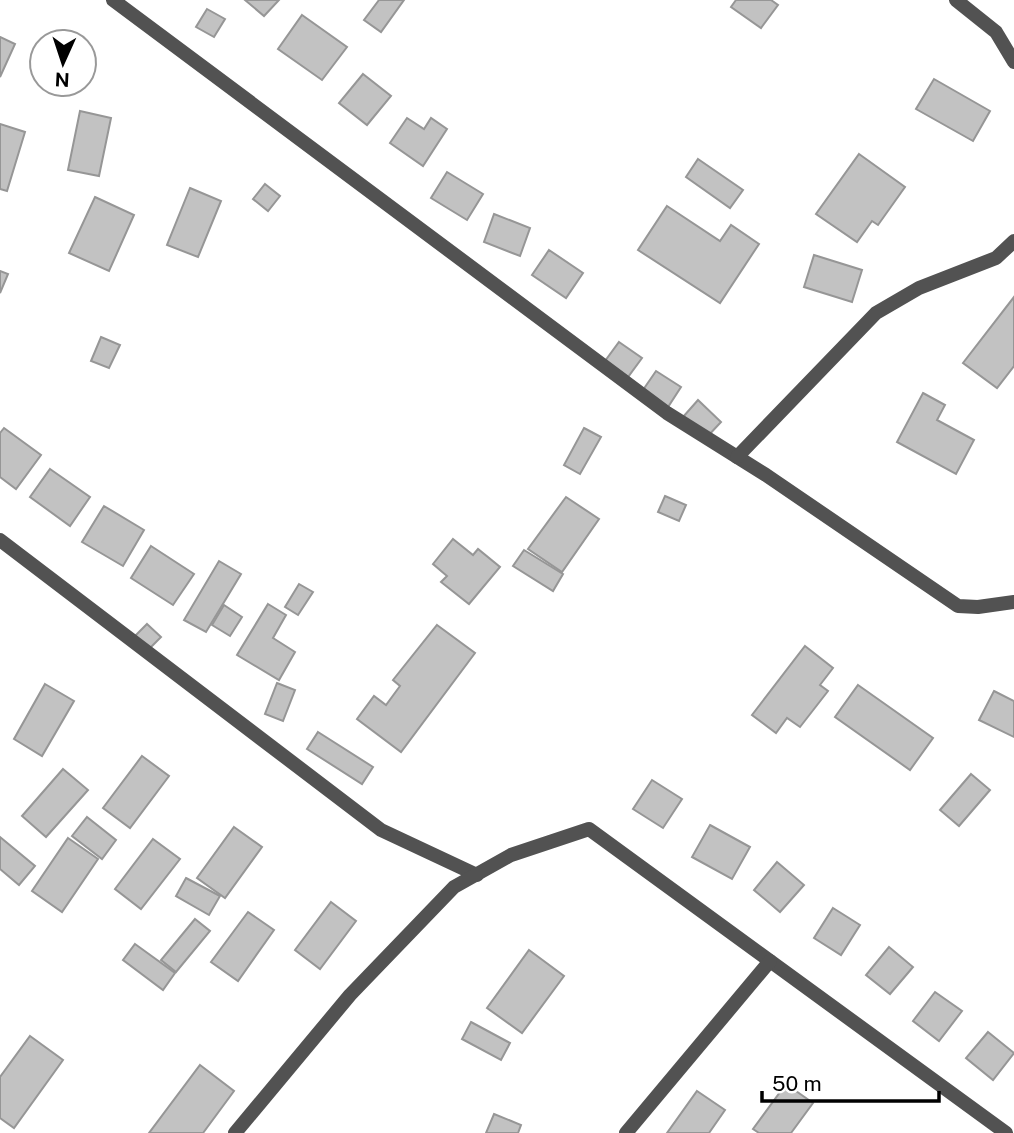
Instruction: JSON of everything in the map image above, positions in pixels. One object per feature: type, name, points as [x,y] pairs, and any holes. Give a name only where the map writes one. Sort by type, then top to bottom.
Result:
[{"type":"street","points":[[113,0],[667,413],[958,606],[978,607],[1014,602]]},
{"type":"street","points":[[956,0],[996,32],[1014,62]]},
{"type":"street","points":[[737,457],[876,313],[919,288],[996,258],[1014,241]]},
{"type":"street","points":[[0,540],[381,830],[477,875]]},
{"type":"street","points":[[235,1133],[350,995],[454,887],[512,855],[589,829],[1006,1133]]},
{"type":"street","points":[[626,1133],[769,961]]},
{"type":"building","points":[[245,0],[279,0],[264,16]]},
{"type":"building","points":[[379,0],[404,0],[381,32],[364,20]]},
{"type":"building","points":[[736,0],[771,0],[778,5],[761,28],[731,7]]},
{"type":"building","points":[[207,9],[225,19],[214,37],[196,27]]},
{"type":"building","points":[[302,15],[347,47],[322,80],[278,49]]},
{"type":"building","points":[[0,37],[15,44],[0,77]]},
{"type":"building","points":[[363,74],[391,96],[367,125],[339,103]]},
{"type":"building","points":[[934,79],[990,111],[973,141],[916,109]]},
{"type":"building","points":[[80,111],[111,118],[99,176],[68,170]]},
{"type":"building","points":[[407,118],[424,129],[431,118],[447,129],[423,166],[390,143]]},
{"type":"building","points":[[0,124],[25,132],[7,191],[0,189]]},
{"type":"building","points":[[859,154],[905,187],[878,225],[872,221],[857,242],[816,214]]},
{"type":"building","points":[[698,159],[743,190],[730,208],[686,177]]},
{"type":"building","points":[[447,172],[483,194],[467,220],[431,198]]},
{"type":"building","points":[[265,184],[280,196],[268,211],[253,199]]},
{"type":"building","points":[[190,188],[221,201],[198,257],[167,245]]},
{"type":"building","points":[[95,197],[134,215],[109,271],[69,253]]},
{"type":"building","points":[[667,206],[720,241],[731,225],[759,244],[720,303],[638,250]]},
{"type":"building","points":[[494,214],[530,228],[520,256],[484,242]]},
{"type":"building","points":[[549,250],[583,273],[566,298],[532,275]]},
{"type":"building","points":[[814,255],[862,270],[852,302],[804,287]]},
{"type":"building","points":[[0,271],[8,274],[0,293]]},
{"type":"building","points":[[1014,297],[1014,366],[997,388],[963,363]]},
{"type":"building","points":[[101,337],[120,345],[109,368],[91,361]]},
{"type":"building","points":[[619,342],[642,358],[628,377],[605,361]]},
{"type":"building","points":[[656,371],[681,387],[668,407],[643,390]]},
{"type":"building","points":[[923,393],[945,405],[937,420],[974,440],[956,474],[897,442]]},
{"type":"building","points":[[698,400],[721,422],[706,438],[683,417]]},
{"type":"building","points":[[4,428],[41,455],[16,489],[0,477],[0,433]]},
{"type":"building","points":[[584,428],[601,437],[580,474],[564,465]]},
{"type":"building","points":[[50,469],[90,497],[70,526],[30,497]]},
{"type":"building","points":[[665,496],[686,505],[679,521],[658,512]]},
{"type":"building","points":[[566,497],[599,519],[562,572],[528,549]]},
{"type":"building","points":[[104,506],[144,530],[123,566],[82,542]]},
{"type":"building","points":[[453,539],[473,555],[478,549],[500,567],[469,604],[441,582],[447,576],[433,564]]},
{"type":"building","points":[[151,546],[194,574],[173,605],[131,578]]},
{"type":"building","points":[[524,550],[563,574],[553,591],[513,566]]},
{"type":"building","points":[[219,561],[241,574],[206,632],[184,620]]},
{"type":"building","points":[[299,584],[313,592],[298,615],[285,607]]},
{"type":"building","points":[[268,604],[286,615],[273,638],[295,652],[279,680],[237,655]]},
{"type":"building","points":[[224,605],[242,617],[230,636],[212,625]]},
{"type":"building","points":[[147,624],[161,637],[149,649],[135,636]]},
{"type":"building","points":[[437,625],[475,653],[401,752],[357,719],[374,696],[386,705],[400,686],[393,680]]},
{"type":"building","points":[[805,646],[833,668],[820,685],[828,691],[800,727],[787,718],[776,733],[752,715]]},
{"type":"building","points":[[277,683],[295,690],[283,721],[265,714]]},
{"type":"building","points":[[45,684],[74,701],[42,756],[14,739]]},
{"type":"building","points":[[858,685],[933,738],[910,770],[835,717]]},
{"type":"building","points":[[994,691],[1014,701],[1014,737],[979,720]]},
{"type":"building","points":[[318,732],[373,767],[362,784],[307,749]]},
{"type":"building","points":[[142,756],[169,776],[130,828],[103,808]]},
{"type":"building","points":[[63,769],[88,790],[46,837],[22,816]]},
{"type":"building","points":[[971,774],[990,790],[959,826],[940,810]]},
{"type":"building","points":[[652,780],[682,799],[663,828],[633,809]]},
{"type":"building","points":[[87,817],[116,840],[102,859],[72,836]]},
{"type":"building","points":[[710,825],[750,847],[732,879],[692,857]]},
{"type":"building","points":[[234,827],[262,847],[225,898],[197,878]]},
{"type":"building","points":[[0,837],[35,866],[19,885],[0,869]]},
{"type":"building","points":[[68,838],[98,859],[62,912],[32,891]]},
{"type":"building","points":[[153,839],[180,859],[141,909],[115,889]]},
{"type":"building","points":[[777,862],[804,885],[780,912],[754,890]]},
{"type":"building","points":[[186,878],[220,896],[209,915],[176,896]]},
{"type":"building","points":[[331,902],[356,921],[320,969],[295,950]]},
{"type":"building","points":[[833,908],[860,925],[841,955],[814,938]]},
{"type":"building","points":[[248,912],[274,930],[238,981],[211,962]]},
{"type":"building","points":[[195,919],[210,931],[176,972],[161,960]]},
{"type":"building","points":[[135,944],[175,973],[163,990],[123,960]]},
{"type":"building","points":[[889,947],[913,967],[890,994],[866,975]]},
{"type":"building","points":[[529,950],[564,976],[522,1033],[487,1008]]},
{"type":"building","points":[[935,992],[962,1011],[939,1041],[913,1021]]},
{"type":"building","points":[[471,1022],[510,1043],[501,1060],[462,1039]]},
{"type":"building","points":[[988,1032],[1014,1053],[993,1080],[966,1058]]},
{"type":"building","points":[[30,1036],[63,1060],[14,1128],[0,1118],[0,1077]]},
{"type":"building","points":[[200,1065],[234,1091],[203,1133],[149,1133]]},
{"type":"building","points":[[786,1084],[813,1103],[791,1133],[759,1133],[753,1129]]},
{"type":"building","points":[[697,1091],[725,1110],[709,1133],[667,1133]]},
{"type":"building","points":[[494,1114],[521,1125],[518,1133],[486,1133]]}]
